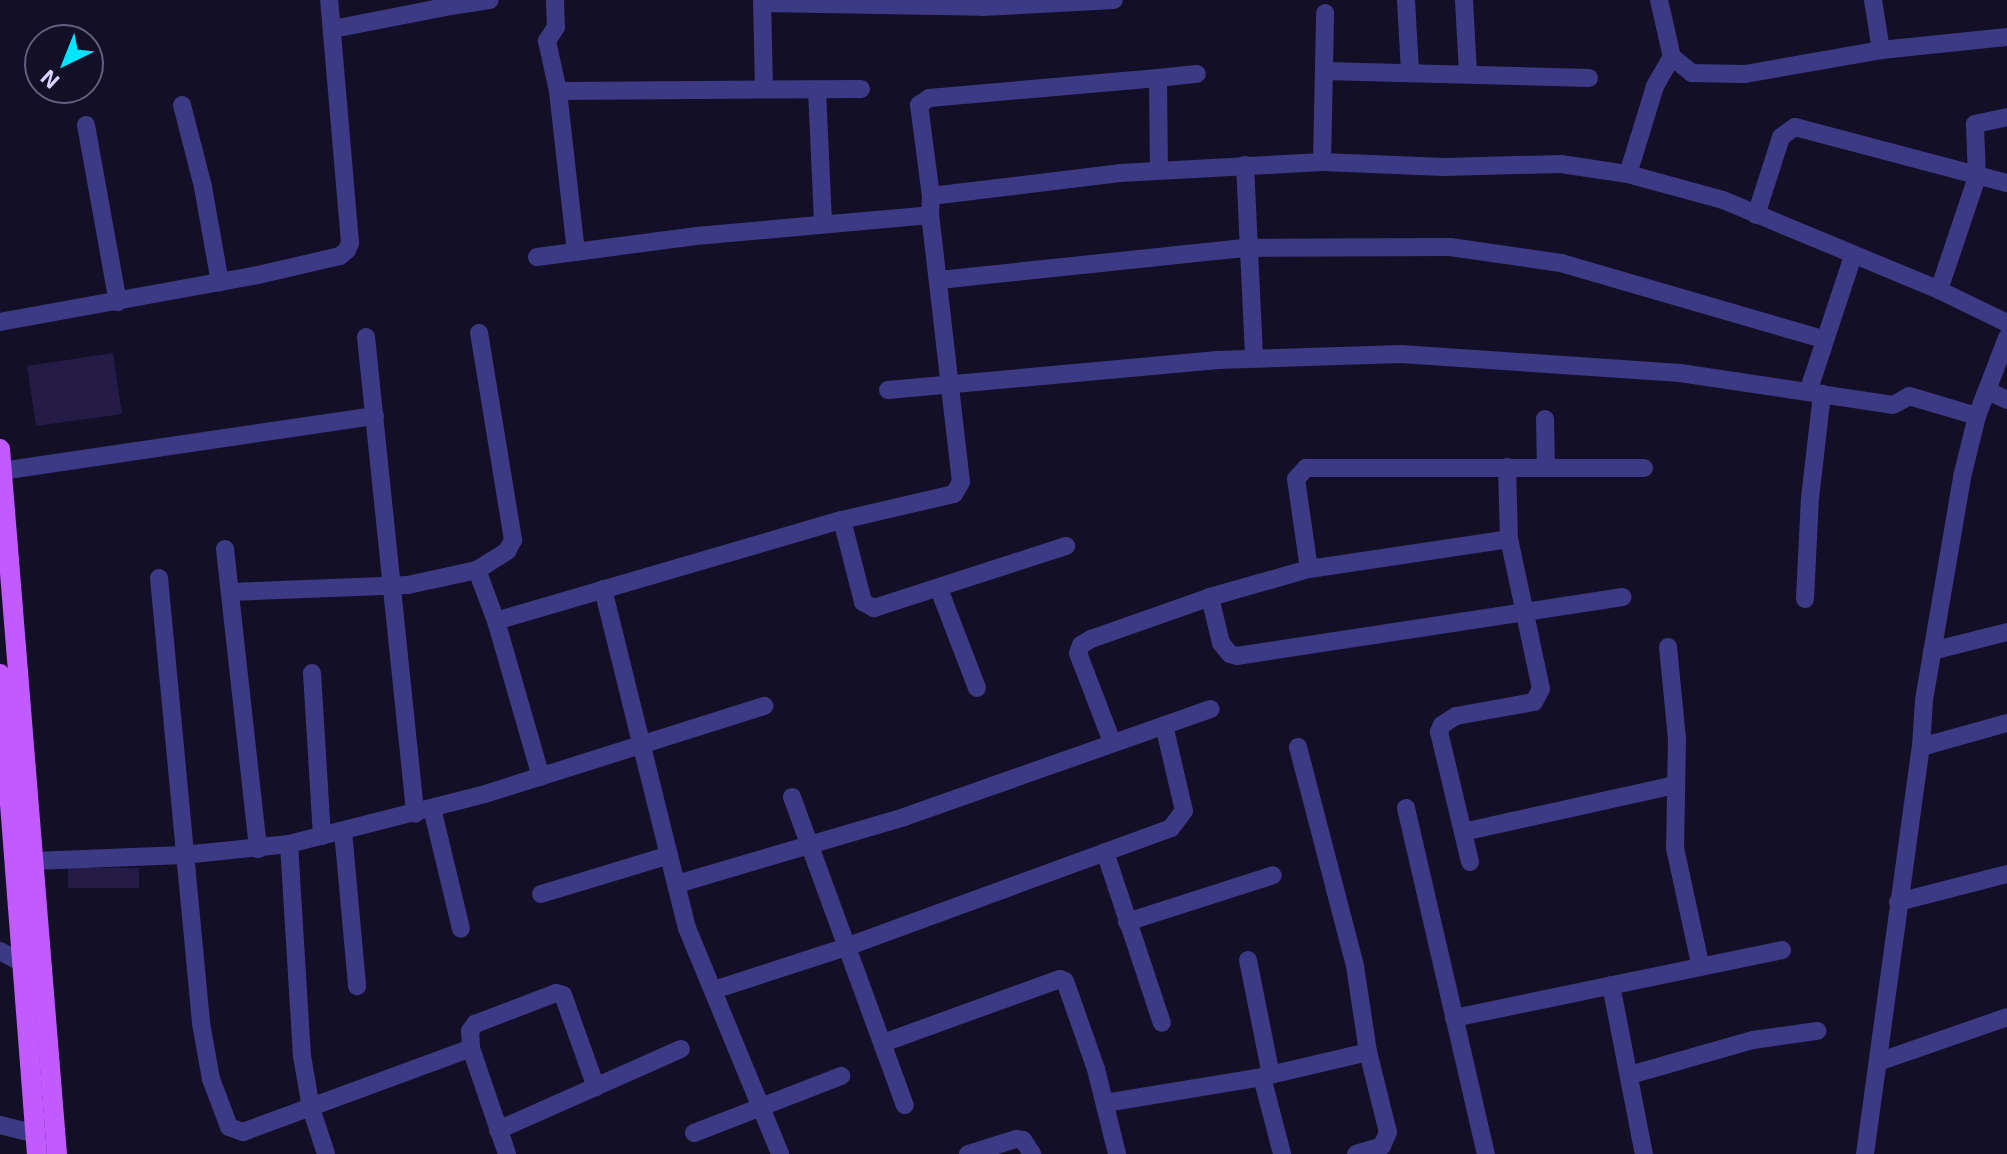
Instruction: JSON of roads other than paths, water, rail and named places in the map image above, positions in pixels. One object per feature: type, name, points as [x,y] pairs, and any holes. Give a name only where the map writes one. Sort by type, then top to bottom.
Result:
[{"type":"main road","points":[[0,449],[57,1154]]},
{"type":"main road","points":[[0,674],[36,1144]]},
{"type":"street","points":[[0,322],[220,282],[340,256],[347,250],[350,243],[329,0]]},
{"type":"street","points":[[333,29],[450,3],[490,0]]},
{"type":"street","points":[[555,0],[557,24],[547,41],[558,91],[576,252]]},
{"type":"street","points":[[764,88],[762,2],[951,4],[1114,0]]},
{"type":"street","points":[[1406,0],[1410,71]]},
{"type":"street","points":[[1464,0],[1468,74]]},
{"type":"street","points":[[1659,0],[1672,57],[1692,73],[1745,74],[1881,50],[2007,37]]},
{"type":"street","points":[[1873,0],[1881,50]]},
{"type":"street","points":[[1322,162],[1325,13]]},
{"type":"street","points":[[1628,174],[1655,86],[1672,57]]},
{"type":"street","points":[[1324,71],[1589,78]]},
{"type":"street","points":[[496,621],[842,520],[945,497],[959,488],[951,386],[919,105],[922,101],[1197,74]]},
{"type":"street","points":[[1158,78],[1159,170]]},
{"type":"street","points":[[558,91],[861,89]]},
{"type":"street","points":[[817,90],[823,224]]},
{"type":"street","points":[[182,105],[203,187],[220,282]]},
{"type":"street","points":[[1939,290],[1977,177],[1975,124],[2007,117]]},
{"type":"street","points":[[86,125],[118,302]]},
{"type":"street","points":[[1756,215],[1781,137],[1795,127],[2007,183]]},
{"type":"street","points":[[537,257],[823,224],[1159,170],[1322,162],[1444,167],[1561,164],[1628,174],[1723,200],[1939,290],[2007,323]]},
{"type":"street","points":[[1245,165],[1246,248],[1254,357]]},
{"type":"street","points":[[939,280],[1246,248],[1450,247],[1561,263],[1823,339]]},
{"type":"street","points":[[1805,599],[1815,393],[1823,339],[1853,256]]},
{"type":"street","points":[[231,592],[389,586],[477,570],[507,551],[513,540],[479,333]]},
{"type":"street","points":[[366,337],[389,586],[423,811],[461,929]]},
{"type":"street","points":[[1865,1154],[1881,1061],[1898,902],[1932,651],[1962,477],[1977,416],[2007,338]]},
{"type":"street","points":[[888,390],[1254,357],[1401,354],[1680,373],[1893,405],[1909,396],[1977,416]]},
{"type":"street","points":[[1988,391],[2007,400]]},
{"type":"street","points":[[1,471],[375,416]]},
{"type":"street","points":[[1545,419],[1546,468]]},
{"type":"street","points":[[1470,862],[1439,732],[1442,725],[1456,716],[1525,705],[1539,696],[1526,612],[1509,539],[1507,467]]},
{"type":"street","points":[[1309,569],[1296,479],[1306,468],[1644,468]]},
{"type":"street","points":[[842,520],[866,606],[874,608],[1066,546]]},
{"type":"street","points":[[1112,742],[1078,653],[1081,645],[1210,597],[1309,569],[1509,539]]},
{"type":"street","points":[[225,549],[258,849]]},
{"type":"street","points":[[477,570],[496,621],[541,777]]},
{"type":"street","points":[[159,578],[183,855],[208,1066],[229,1127],[243,1132],[471,1048]]},
{"type":"street","points":[[603,589],[640,747],[691,939],[780,1154]]},
{"type":"street","points":[[939,589],[977,688]]},
{"type":"street","points":[[1210,597],[1221,643],[1230,654],[1237,656],[1623,597]]},
{"type":"street","points":[[1932,651],[2007,632]]},
{"type":"street","points":[[1668,647],[1677,738],[1675,848],[1700,964]]},
{"type":"street","points":[[312,673],[322,836]]},
{"type":"street","points":[[34,861],[183,855],[289,844],[423,811],[541,777],[764,706]]},
{"type":"street","points":[[677,884],[925,810],[1211,709]]},
{"type":"street","points":[[1921,747],[2007,723]]},
{"type":"street","points":[[714,990],[846,947],[1171,828],[1184,811],[1164,725]]},
{"type":"street","points":[[1298,747],[1355,966],[1368,1052],[1388,1132],[1382,1146],[1356,1154]]},
{"type":"street","points":[[1463,832],[1675,785]]},
{"type":"street","points":[[792,797],[905,1105]]},
{"type":"street","points":[[1406,808],[1486,1154]]},
{"type":"street","points":[[343,831],[357,986]]},
{"type":"street","points":[[289,844],[302,1056],[311,1108],[326,1154]]},
{"type":"street","points":[[1105,852],[1162,1023]]},
{"type":"street","points":[[541,894],[669,855]]},
{"type":"street","points":[[1898,902],[2007,874]]},
{"type":"street","points":[[1127,922],[1273,875]]},
{"type":"street","points":[[1454,1018],[1700,964],[1782,950]]},
{"type":"street","points":[[0,951],[23,963]]},
{"type":"street","points":[[1248,960],[1282,1154]]},
{"type":"street","points":[[883,1043],[1060,979],[1069,988],[1105,1103],[1117,1154]]},
{"type":"street","points":[[1611,985],[1644,1154]]},
{"type":"street","points":[[507,1154],[471,1048],[470,1031],[475,1024],[559,994],[565,999],[596,1087]]},
{"type":"street","points":[[1881,1061],[2007,1017]]},
{"type":"street","points":[[1630,1075],[1753,1040],[1817,1031]]},
{"type":"street","points":[[498,1130],[681,1049]]},
{"type":"street","points":[[1105,1103],[1267,1076],[1368,1052]]},
{"type":"street","points":[[694,1133],[841,1076]]},
{"type":"street","points":[[0,1125],[36,1144]]},
{"type":"street","points":[[968,1154],[1016,1139],[1023,1140],[1032,1154]]}]
